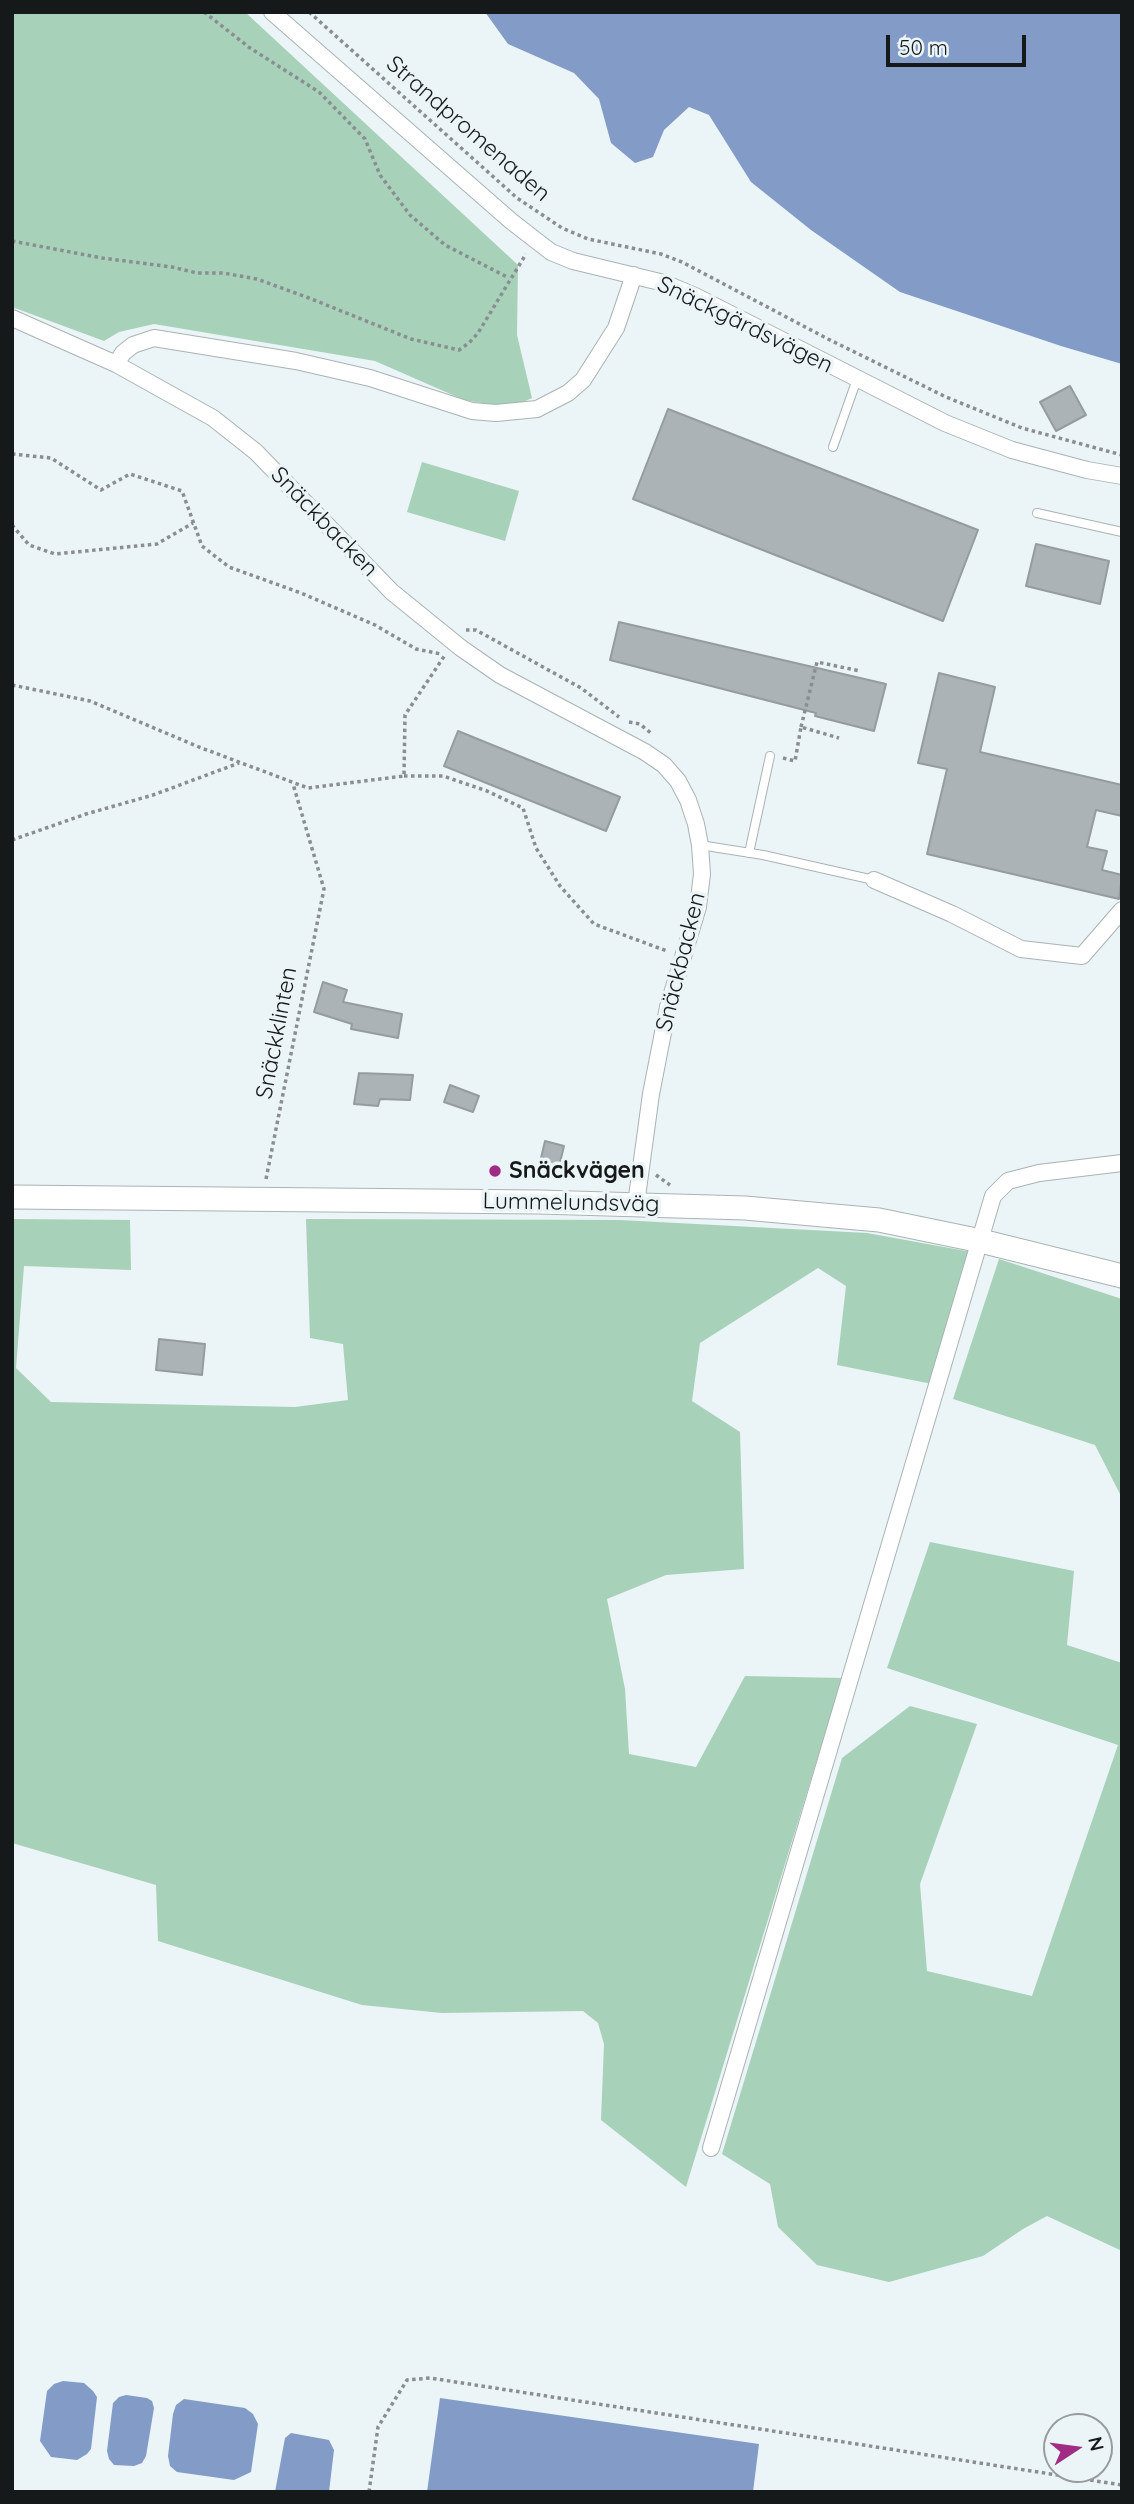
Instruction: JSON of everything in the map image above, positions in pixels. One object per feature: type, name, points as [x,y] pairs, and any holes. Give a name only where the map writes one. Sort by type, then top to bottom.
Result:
[{"type":"main road","name":"Lummelundsväg","points":[[12,1197],[315,1198],[745,1208],[879,1220],[981,1241],[1122,1276]]},
{"type":"street","name":"Snäckgärdsvägen","points":[[272,12],[551,252],[573,261],[664,283],[695,296],[945,423],[1012,450],[1087,470],[1122,476]]},
{"type":"street","points":[[116,365],[123,353],[133,345],[154,338],[296,361],[370,378],[472,411],[496,413],[537,409],[561,398],[583,380],[616,328],[634,275]]},
{"type":"street","name":"Snäckbacken","points":[[12,318],[116,365],[213,418],[256,452],[450,648],[645,752],[664,765],[678,781],[688,800],[700,845],[702,874],[698,907],[668,1007],[651,1094],[636,1204]]},
{"type":"street","points":[[874,880],[952,914],[1021,949],[1033,951],[1082,956],[1122,910]]},
{"type":"street","points":[[711,2148],[993,1196],[1008,1181],[1039,1173],[1122,1163]]},
{"type":"lane","points":[[833,447],[857,379]]},
{"type":"lane","points":[[1037,513],[1122,532]]},
{"type":"lane","points":[[750,853],[770,756]]},
{"type":"lane","points":[[700,845],[874,880]]},
{"type":"path","points":[[204,12],[250,48],[319,92],[365,139],[380,175],[410,215],[445,244],[509,278]]},
{"type":"path","name":"Strandpromenaden","points":[[309,12],[517,198],[546,219],[588,239],[662,254],[721,281],[828,340],[946,397],[1022,428],[1080,446],[1122,455]]},
{"type":"path","points":[[12,241],[197,273],[257,279],[411,339],[459,350],[478,332],[509,278],[536,241]]},
{"type":"path","points":[[12,454],[51,458],[101,491],[130,474],[182,491],[202,546],[229,567],[301,593],[376,625],[416,649],[450,648]]},
{"type":"path","points":[[12,526],[29,545],[55,554],[157,544],[193,523]]},
{"type":"path","points":[[404,776],[405,715],[450,648]]},
{"type":"path","points":[[770,756],[795,761],[817,662],[860,671]]},
{"type":"path","points":[[12,685],[90,701],[308,788],[404,776],[443,776],[487,791],[523,808],[536,848],[560,886],[594,924],[684,956]]},
{"type":"path","points":[[801,727],[839,738]]},
{"type":"path","points":[[12,840],[86,814],[153,795],[239,762]]},
{"type":"path","name":"Snäckklinten","points":[[264,1184],[324,889],[292,782]]},
{"type":"path","points":[[369,2492],[378,2427],[407,2380],[430,2378],[1122,2485]]},
{"type":"green space","points":[[12,12],[245,12],[518,265],[517,335],[532,398],[510,408],[464,400],[375,361],[154,324],[119,332],[104,341],[12,307]]},
{"type":"green space","points":[[422,462],[519,491],[505,541],[407,512]]},
{"type":"green space","points":[[12,1219],[130,1220],[131,1270],[24,1266],[16,1368],[51,1402],[295,1407],[348,1400],[343,1344],[310,1338],[306,1219],[620,1220],[867,1233],[977,1253],[937,1385],[837,1365],[846,1286],[818,1268],[700,1343],[692,1401],[740,1432],[744,1569],[666,1575],[607,1599],[625,1689],[629,1754],[696,1767],[745,1676],[842,1678],[686,2187],[601,2120],[604,2044],[598,2023],[583,2011],[442,2013],[362,2005],[158,1941],[156,1885],[12,1843]]},
{"type":"green space","points":[[999,1259],[1122,1299],[1122,1498],[1095,1445],[953,1399]]},
{"type":"green space","points":[[930,1542],[1074,1571],[1067,1645],[1122,1663],[1122,2251],[1047,2216],[983,2256],[889,2282],[817,2265],[778,2227],[770,2184],[722,2154],[842,1758],[910,1706],[977,1724],[920,1884],[927,1971],[1032,1996],[1118,1745],[887,1668]]},
{"type":"water","points":[[485,12],[1122,12],[1122,364],[900,292],[811,230],[751,182],[709,115],[689,107],[664,130],[653,157],[635,163],[611,143],[599,99],[574,73],[508,44]]},
{"type":"water","points":[[63,2381],[84,2383],[97,2397],[91,2449],[77,2460],[51,2457],[40,2441],[47,2391],[54,2384]]},
{"type":"water","points":[[126,2395],[147,2398],[152,2401],[154,2408],[146,2456],[142,2463],[134,2466],[114,2465],[107,2451],[113,2403]]},
{"type":"water","points":[[440,2398],[759,2444],[753,2492],[427,2492]]},
{"type":"water","points":[[184,2399],[245,2408],[253,2414],[258,2424],[251,2472],[234,2480],[177,2472],[170,2466],[168,2456],[173,2414],[176,2405]]},
{"type":"water","points":[[291,2433],[329,2440],[334,2450],[329,2492],[275,2492],[285,2438]]},
{"type":"building","points":[[1070,386],[1086,415],[1056,431],[1040,402]]},
{"type":"building","points":[[668,409],[978,530],[943,621],[633,499]]},
{"type":"building","points":[[1036,544],[1109,561],[1100,604],[1026,586]]},
{"type":"building","points":[[619,622],[886,684],[874,731],[815,716],[816,713],[610,660]]},
{"type":"building","points":[[939,673],[995,687],[980,752],[1122,785],[1122,816],[1096,810],[1087,847],[1107,851],[1102,870],[1122,875],[1119,899],[927,854],[947,769],[918,763]]},
{"type":"building","points":[[458,731],[620,797],[606,831],[444,766]]},
{"type":"building","points":[[323,982],[347,990],[343,1002],[402,1014],[398,1038],[351,1029],[352,1024],[314,1012]]},
{"type":"building","points":[[359,1073],[413,1075],[410,1100],[380,1099],[378,1106],[354,1104]]},
{"type":"building","points":[[450,1085],[479,1096],[473,1112],[444,1102]]},
{"type":"building","points":[[545,1141],[564,1146],[557,1175],[538,1171]]},
{"type":"building","points":[[159,1339],[205,1344],[202,1375],[156,1370]]},
{"type":"place","name":"Snäckvägen","points":[[495,1171]]}]
